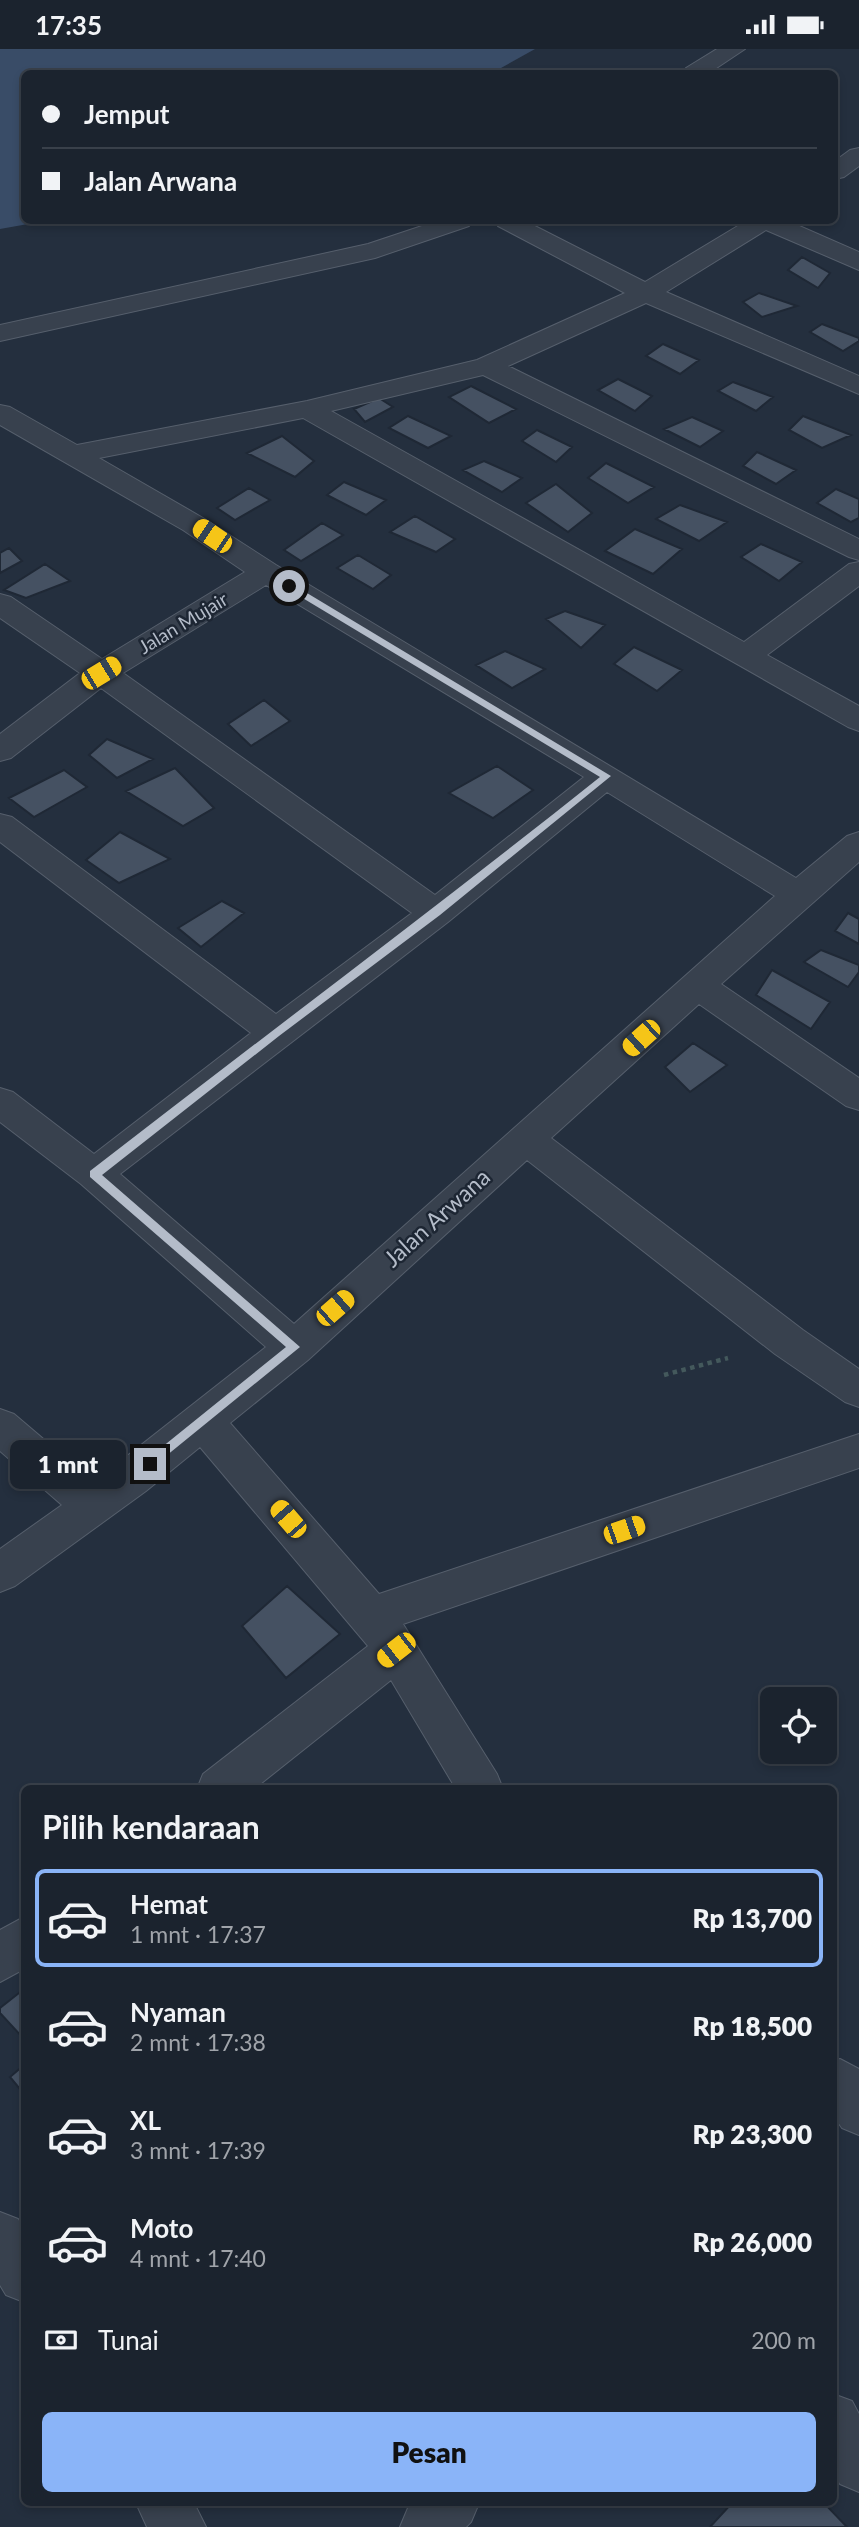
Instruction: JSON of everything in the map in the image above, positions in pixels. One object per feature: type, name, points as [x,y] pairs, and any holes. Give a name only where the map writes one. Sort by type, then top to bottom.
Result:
[{"type":"street","points":[[699,70],[733,49]]},
{"type":"street","points":[[838,170],[859,155]]},
{"type":"street","points":[[0,333],[374,250],[451,224]]},
{"type":"street","points":[[513,224],[646,293],[859,386]]},
{"type":"street","points":[[70,455],[307,409],[486,366],[646,293],[760,224]]},
{"type":"street","points":[[772,224],[859,262]]},
{"type":"street","points":[[486,366],[859,551]]},
{"type":"street","points":[[307,409],[859,720]]},
{"type":"street","points":[[0,413],[194,524],[266,572],[607,776],[798,895]]},
{"type":"street","points":[[746,656],[859,571]]},
{"type":"street","name":"Jalan Mujair","points":[[0,750],[101,673],[266,572]]},
{"type":"street","points":[[0,604],[101,673],[436,913]]},
{"type":"street","points":[[94,1174],[275,1033],[436,913],[607,776]]},
{"type":"street","points":[[0,825],[275,1033]]},
{"type":"street","name":"Jalan Arwana","points":[[0,1573],[204,1422],[294,1347],[699,987],[798,895],[859,844]]},
{"type":"street","points":[[699,987],[859,1096]]},
{"type":"street","points":[[0,1102],[94,1174],[294,1347]]},
{"type":"street","points":[[526,1139],[789,1342],[859,1390]]},
{"type":"street","points":[[204,1422],[371,1616],[396,1650],[479,1785]]},
{"type":"street","points":[[0,1426],[93,1506]]},
{"type":"street","points":[[371,1616],[859,1451]]},
{"type":"street","points":[[224,1785],[396,1650]]},
{"type":"street","points":[[0,1959],[21,1942]]},
{"type":"street","points":[[0,2237],[21,2272]]},
{"type":"street","points":[[837,2427],[859,2465]]},
{"type":"street","points":[[165,2506],[179,2527]]},
{"type":"street","points":[[427,2527],[449,2506]]},
{"type":"water","points":[[0,49],[535,49],[497,70],[21,70],[21,224],[28,224],[0,229]]},
{"type":"building","points":[[802,257],[830,273],[818,288],[788,270]]},
{"type":"building","points":[[759,293],[797,306],[762,317],[743,302]]},
{"type":"building","points":[[822,324],[859,338],[859,341],[843,351],[810,332]]},
{"type":"building","points":[[663,344],[699,360],[680,374],[646,356]]},
{"type":"building","points":[[618,379],[652,396],[635,411],[598,390]]},
{"type":"building","points":[[733,382],[773,397],[756,411],[718,391]]},
{"type":"building","points":[[471,386],[516,409],[489,423],[449,397]]},
{"type":"building","points":[[379,398],[393,407],[365,422],[354,409]]},
{"type":"building","points":[[408,416],[451,436],[428,448],[389,428]]},
{"type":"building","points":[[803,416],[851,435],[822,448],[789,430]]},
{"type":"building","points":[[692,417],[723,431],[700,447],[664,429]]},
{"type":"building","points":[[537,430],[572,447],[556,462],[522,441]]},
{"type":"building","points":[[282,436],[314,461],[295,477],[247,453]]},
{"type":"building","points":[[757,452],[796,470],[776,484],[743,466]]},
{"type":"building","points":[[484,461],[522,478],[502,492],[463,470]]},
{"type":"building","points":[[606,463],[654,487],[628,503],[588,478]]},
{"type":"building","points":[[344,482],[386,500],[366,515],[327,495]]},
{"type":"building","points":[[556,484],[592,513],[568,532],[526,503]]},
{"type":"building","points":[[249,488],[270,500],[235,520],[217,508]]},
{"type":"building","points":[[836,489],[859,499],[859,518],[851,522],[817,503]]},
{"type":"building","points":[[680,505],[727,522],[699,541],[656,519]]},
{"type":"building","points":[[415,516],[455,539],[436,552],[390,532]]},
{"type":"building","points":[[322,523],[343,535],[301,561],[284,550]]},
{"type":"building","points":[[635,529],[682,549],[653,574],[605,551]]},
{"type":"building","points":[[761,544],[802,562],[779,581],[741,557]]},
{"type":"building","points":[[9,548],[22,561],[0,573],[0,553]]},
{"type":"building","points":[[358,555],[391,575],[373,589],[337,568]]},
{"type":"building","points":[[45,564],[70,581],[26,598],[4,590]]},
{"type":"building","points":[[565,611],[605,625],[581,648],[546,619]]},
{"type":"building","points":[[634,647],[682,670],[657,691],[614,664]]},
{"type":"building","points":[[505,651],[545,669],[512,688],[476,665]]},
{"type":"building","points":[[264,700],[290,721],[251,746],[228,724]]},
{"type":"building","points":[[107,739],[153,759],[117,778],[89,755]]},
{"type":"building","points":[[497,766],[533,790],[493,818],[449,793]]},
{"type":"building","points":[[175,768],[214,808],[183,826],[126,791]]},
{"type":"building","points":[[64,770],[87,787],[34,817],[9,798]]},
{"type":"building","points":[[120,832],[170,859],[119,883],[86,860]]},
{"type":"building","points":[[222,901],[244,913],[201,947],[178,928]]},
{"type":"building","points":[[848,913],[859,919],[859,944],[835,931]]},
{"type":"building","points":[[821,950],[859,965],[859,972],[848,987],[804,962]]},
{"type":"building","points":[[772,970],[830,1002],[811,1029],[756,995]]},
{"type":"building","points":[[693,1043],[727,1065],[690,1092],[665,1067]]},
{"type":"building","points":[[287,1586],[340,1634],[286,1678],[242,1626]]},
{"type":"building","points":[[21,1991],[21,2036],[0,2013],[0,2008]]},
{"type":"building","points":[[21,2068],[21,2090],[10,2077]]},
{"type":"building","points":[[729,2506],[827,2506],[847,2527],[710,2527]]},
{"type":"route","points":[[150,1464],[294,1347],[94,1174],[275,1033],[436,913],[607,776],[289,586]]}]
